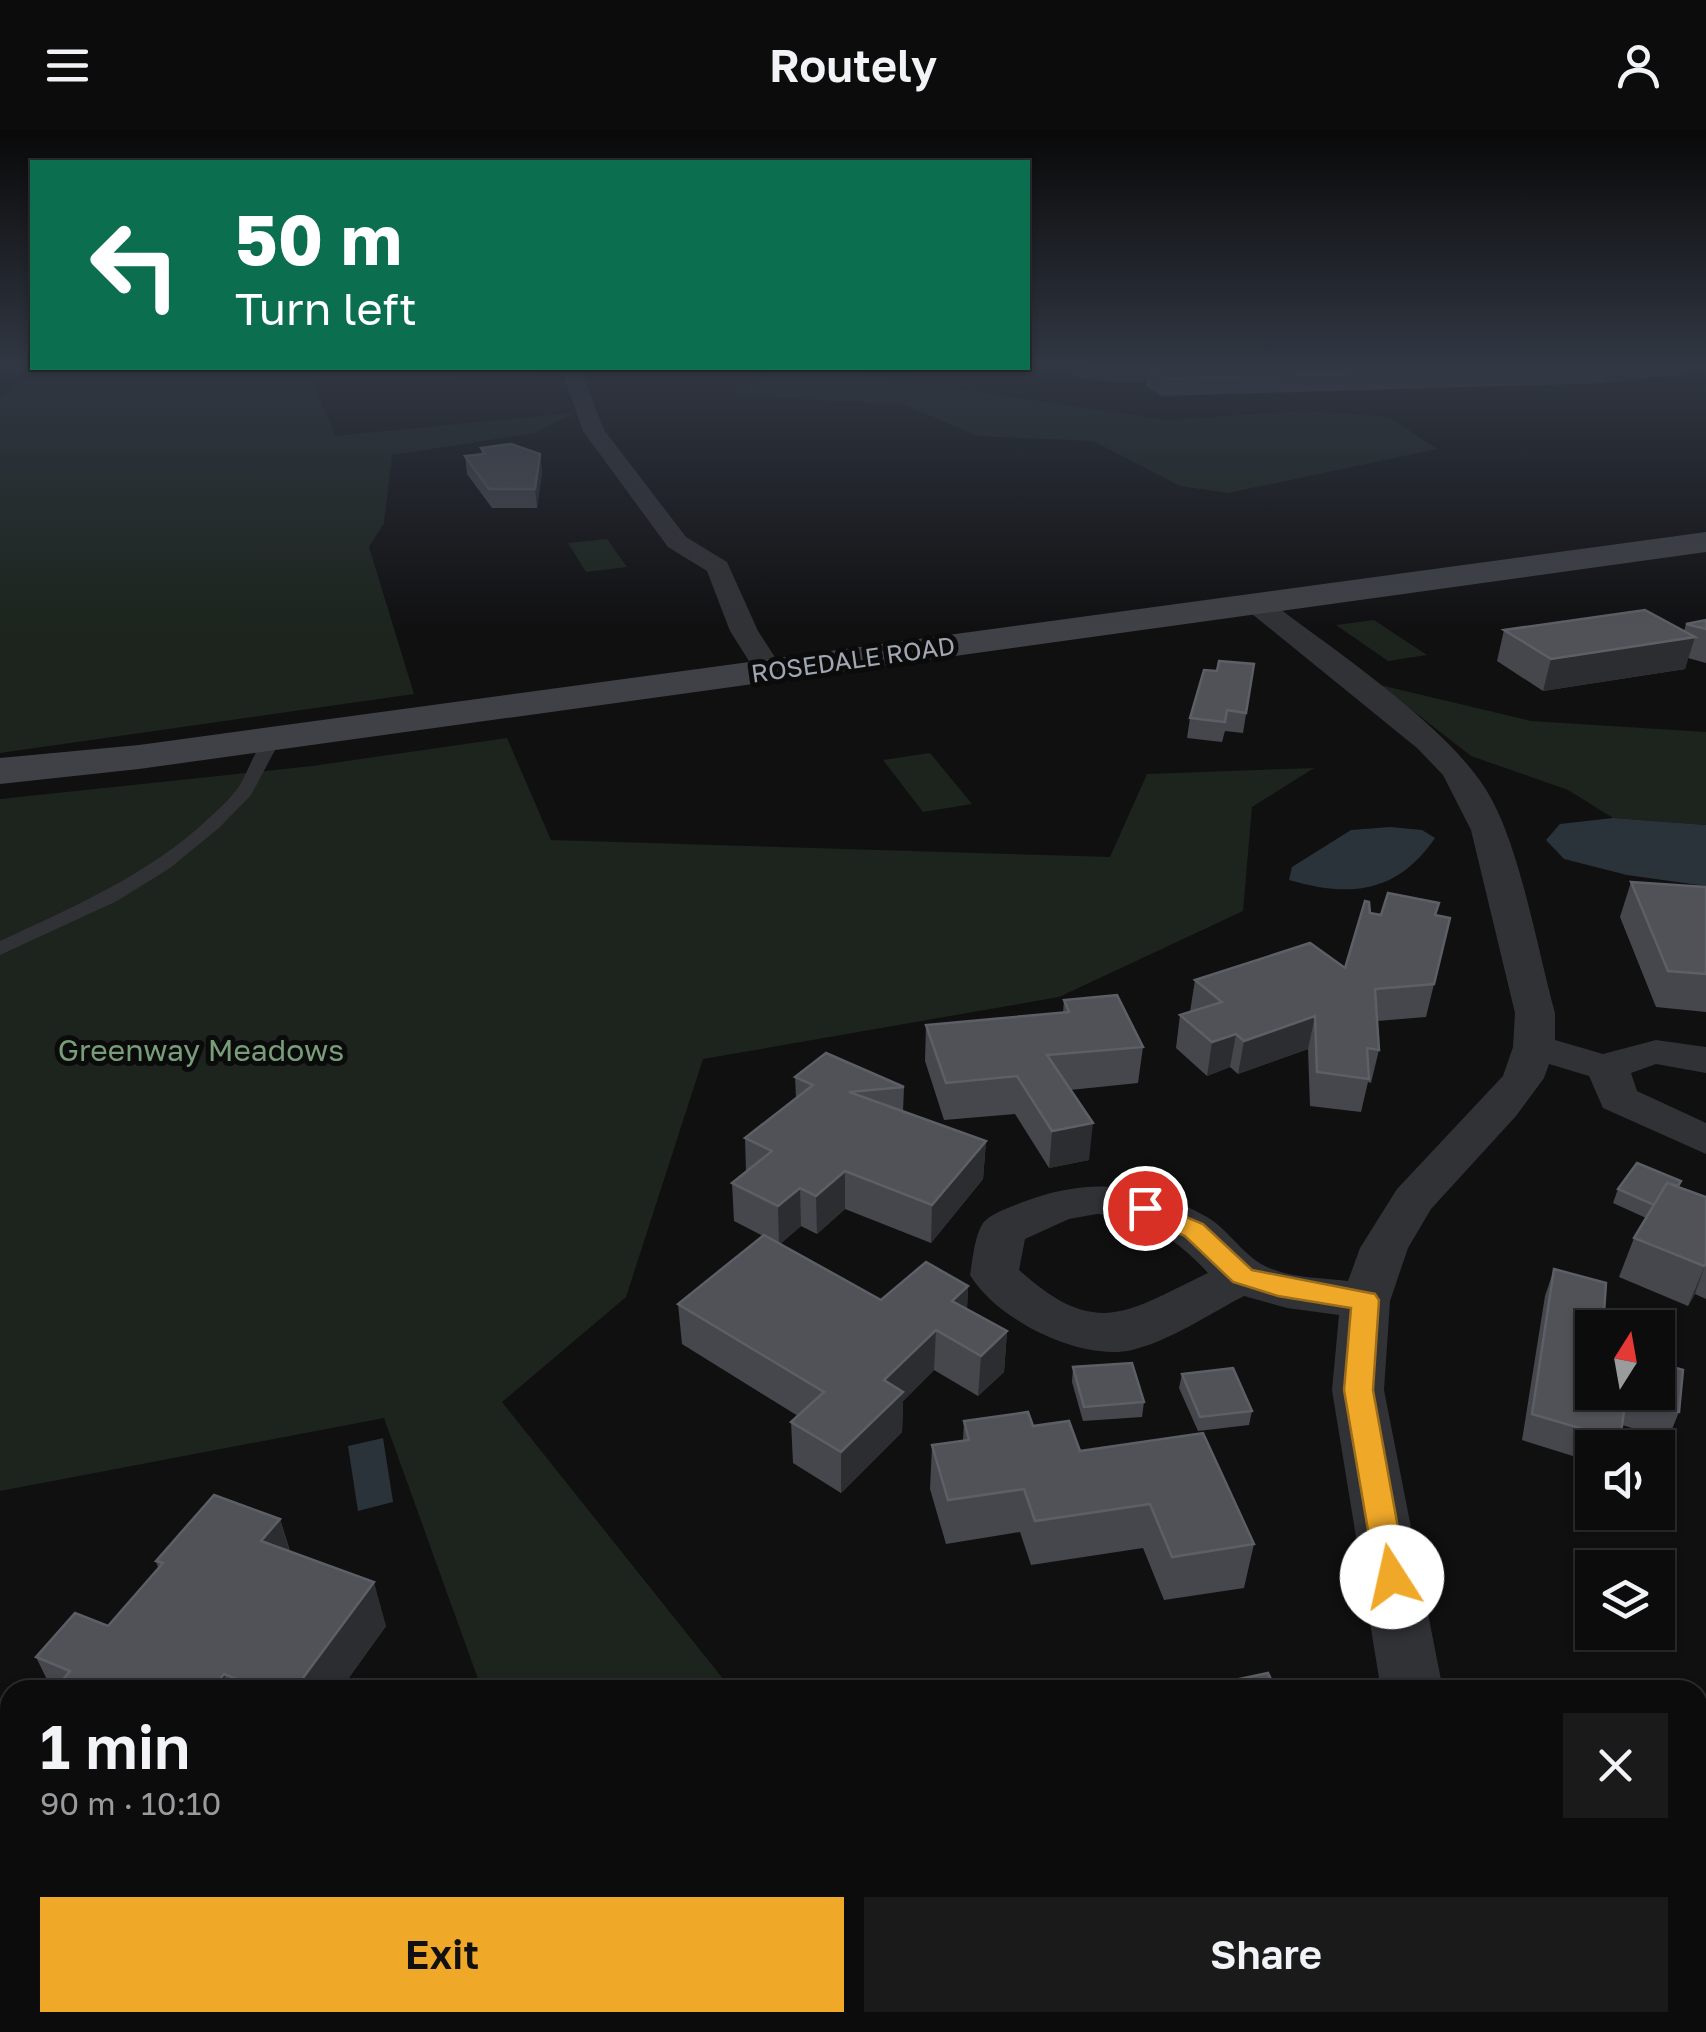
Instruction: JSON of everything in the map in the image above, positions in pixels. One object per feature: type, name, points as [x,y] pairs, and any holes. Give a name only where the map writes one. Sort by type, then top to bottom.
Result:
[{"type":"street","points":[[610,453],[678,542],[718,567],[744,631],[769,671]]},
{"type":"street","name":"ROSEDALE ROAD","points":[[0,771],[273,739],[1706,542]]},
{"type":"street","points":[[1256,603],[1428,741],[1455,769],[1475,799],[1488,830],[1535,1012],[1534,1047],[1522,1078],[1501,1107],[1414,1200],[1384,1248],[1365,1300],[1358,1390],[1410,1680]]},
{"type":"street","points":[[1534,1047],[1608,1068],[1632,1052],[1682,1052],[1706,1060]]},
{"type":"street","points":[[1608,1068],[1618,1098],[1706,1140]]},
{"type":"street","points":[[1243,1276],[1278,1287],[1365,1300]]},
{"type":"lane","points":[[0,948],[110,897],[176,854],[213,824],[245,790],[273,739]]},
{"type":"green space","points":[[0,453],[407,453],[392,455],[384,523],[369,547],[414,694],[0,753]]},
{"type":"green space","points":[[1116,453],[1419,453],[1228,493],[1180,486]]},
{"type":"green space","points":[[607,539],[627,567],[586,572],[568,543]]},
{"type":"green space","points":[[1374,620],[1427,655],[1388,661],[1336,625]]},
{"type":"green space","points":[[1380,685],[1531,721],[1706,732],[1706,825],[1613,818],[1568,790],[1471,756]]},
{"type":"green space","name":"Greenway Meadows","points":[[507,738],[551,840],[1110,857],[1147,774],[1314,768],[1252,807],[1243,911],[1059,997],[703,1059],[626,1297],[502,1402],[724,1680],[478,1680],[384,1418],[0,1491],[0,799],[312,766]]},
{"type":"green space","points":[[930,753],[972,804],[923,812],[883,760]]},
{"type":"shaded area","points":[[1613,818],[1706,825],[1706,886],[1627,875],[1564,859],[1546,840],[1560,824]]},
{"type":"shaded area","points":[[1351,830],[1422,830],[1435,838],[1405,870],[1371,886],[1333,889],[1289,880],[1292,867]]},
{"type":"shaded area","points":[[383,1438],[393,1502],[358,1511],[348,1446]]},
{"type":"building","points":[[540,454],[535,489],[489,489],[465,456]]},
{"type":"building","points":[[1645,610],[1695,637],[1551,659],[1504,630]]},
{"type":"building","points":[[1706,620],[1706,629],[1686,624]]},
{"type":"building","points":[[1219,661],[1254,664],[1246,713],[1227,710],[1225,722],[1190,718],[1204,670],[1217,671]]},
{"type":"building","points":[[1631,882],[1706,887],[1706,974],[1668,971]]},
{"type":"building","points":[[1388,893],[1439,903],[1435,915],[1450,918],[1434,984],[1375,989],[1379,1050],[1367,1048],[1369,1079],[1317,1072],[1315,1016],[1244,1041],[1236,1034],[1212,1042],[1180,1015],[1222,1002],[1195,980],[1310,943],[1345,968],[1365,901],[1369,902],[1370,913],[1381,915]]},
{"type":"building","points":[[1117,995],[1143,1047],[1047,1055],[1093,1123],[1052,1131],[1017,1076],[946,1083],[926,1025],[1069,1012],[1064,1000]]},
{"type":"building","points":[[826,1053],[904,1087],[849,1092],[986,1141],[932,1205],[845,1171],[816,1196],[800,1188],[778,1206],[732,1183],[772,1151],[745,1138],[813,1085],[795,1077]]},
{"type":"building","points":[[1637,1163],[1681,1181],[1678,1186],[1667,1183],[1654,1205],[1618,1189]]},
{"type":"building","points":[[1667,1183],[1706,1197],[1704,1266],[1634,1238]]},
{"type":"building","points":[[764,1235],[881,1300],[926,1262],[968,1286],[952,1301],[1007,1331],[981,1356],[936,1330],[884,1380],[903,1392],[841,1452],[791,1422],[824,1392],[678,1304]]},
{"type":"building","points":[[1554,1269],[1606,1283],[1604,1310],[1575,1310],[1575,1410],[1624,1410],[1621,1430],[1586,1430],[1532,1414]]},
{"type":"building","points":[[1132,1363],[1144,1402],[1084,1407],[1073,1367]]},
{"type":"building","points":[[1233,1368],[1252,1411],[1200,1417],[1182,1374]]},
{"type":"building","points":[[1675,1368],[1683,1370],[1679,1412],[1672,1410],[1675,1410]]},
{"type":"building","points":[[1028,1412],[1033,1426],[1069,1421],[1080,1451],[1203,1433],[1254,1544],[1172,1557],[1150,1504],[1035,1521],[1024,1489],[948,1500],[932,1445],[969,1440],[964,1421]]},
{"type":"building","points":[[214,1495],[280,1519],[261,1541],[374,1582],[301,1680],[239,1680],[224,1674],[219,1680],[63,1680],[70,1671],[36,1657],[75,1613],[108,1626],[163,1563],[156,1561]]},
{"type":"building","points":[[1268,1673],[1271,1680],[1235,1680]]},
{"type":"route","points":[[1145,1208],[1194,1230],[1243,1276],[1278,1287],[1365,1300],[1358,1390],[1392,1577]]}]
